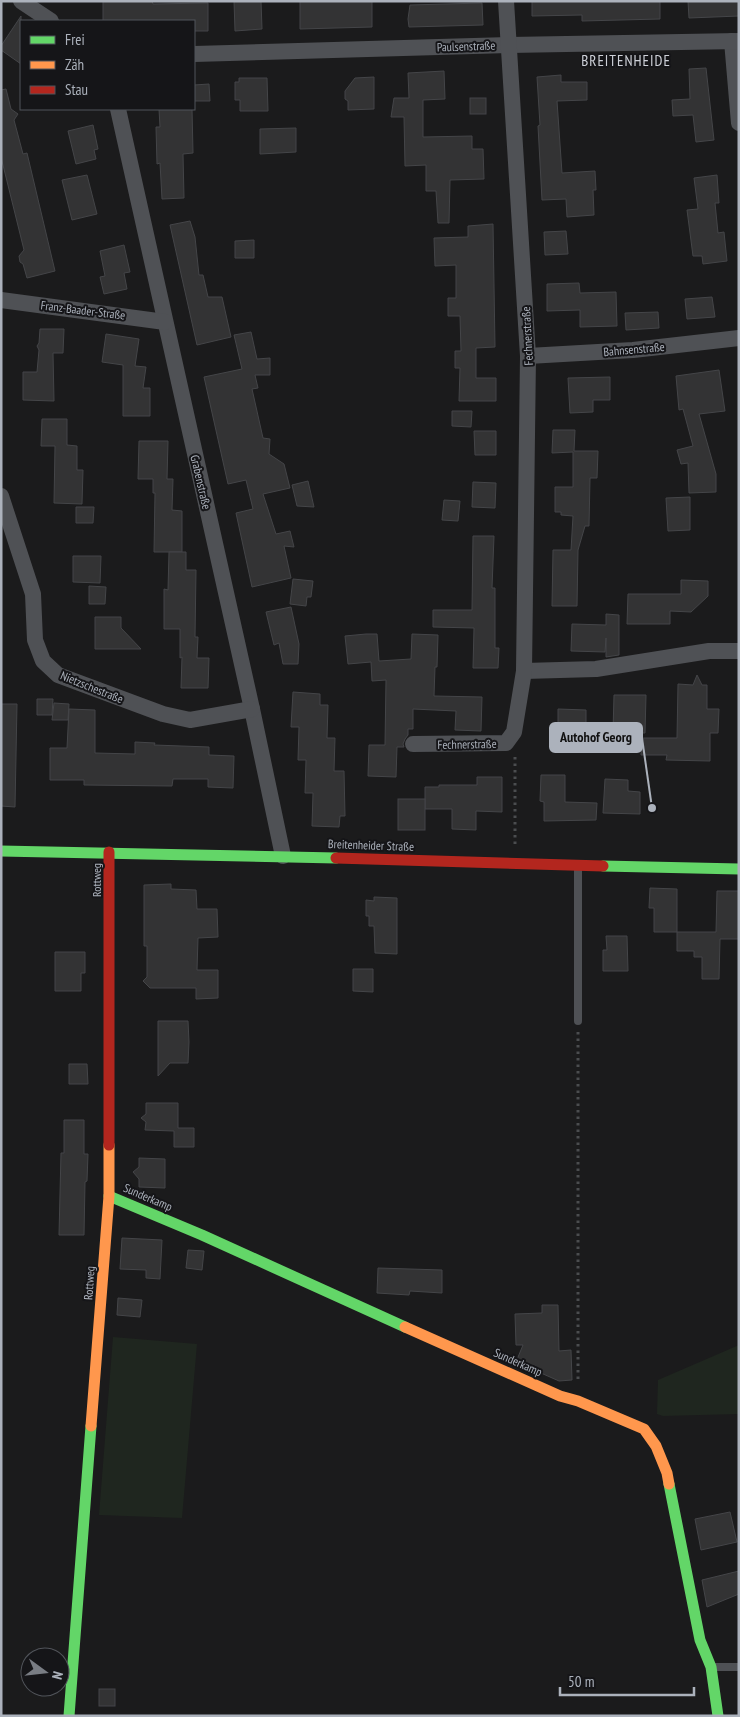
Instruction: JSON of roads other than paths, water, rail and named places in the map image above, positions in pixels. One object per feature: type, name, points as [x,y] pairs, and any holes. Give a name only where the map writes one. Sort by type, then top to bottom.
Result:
[{"type":"street","points":[[21,1],[50,20]]},
{"type":"street","name":"Fechnerstraße","points":[[413,744],[506,743],[514,732],[524,671],[528,356],[506,1]]},
{"type":"street","points":[[735,41],[739,123]]},
{"type":"street","name":"Paulsenstraße","points":[[195,54],[509,44],[735,41]]},
{"type":"street","name":"Grabenstraße","points":[[118,110],[283,856]]},
{"type":"street","name":"Franz-Baader-Straße","points":[[1,300],[165,322]]},
{"type":"street","name":"Bahnsenstraße","points":[[528,356],[634,350],[739,338]]},
{"type":"street","name":"Nietzschestraße","points":[[1,496],[33,594],[35,640],[43,662],[58,675],[163,714],[190,720],[252,709]]},
{"type":"street","points":[[524,671],[596,669],[709,651],[739,651]]},
{"type":"street","name":"Breitenheider Straße","points":[[1,851],[283,856],[578,866],[739,869]]},
{"type":"street","name":"Rottweg","points":[[69,1716],[109,1196],[110,852]]},
{"type":"street","name":"Sunderkamp","points":[[109,1196],[202,1235],[560,1396],[578,1401],[644,1429],[656,1446],[666,1473],[700,1640],[711,1667],[718,1716]]},
{"type":"lane","points":[[578,866],[578,1021]]},
{"type":"lane","points":[[711,1667],[739,1667]]},
{"type":"place","name":"Autohof Georg","points":[[652,808]]},
{"type":"district","name":"BREITENHEIDE","points":[[626,60]]}]
